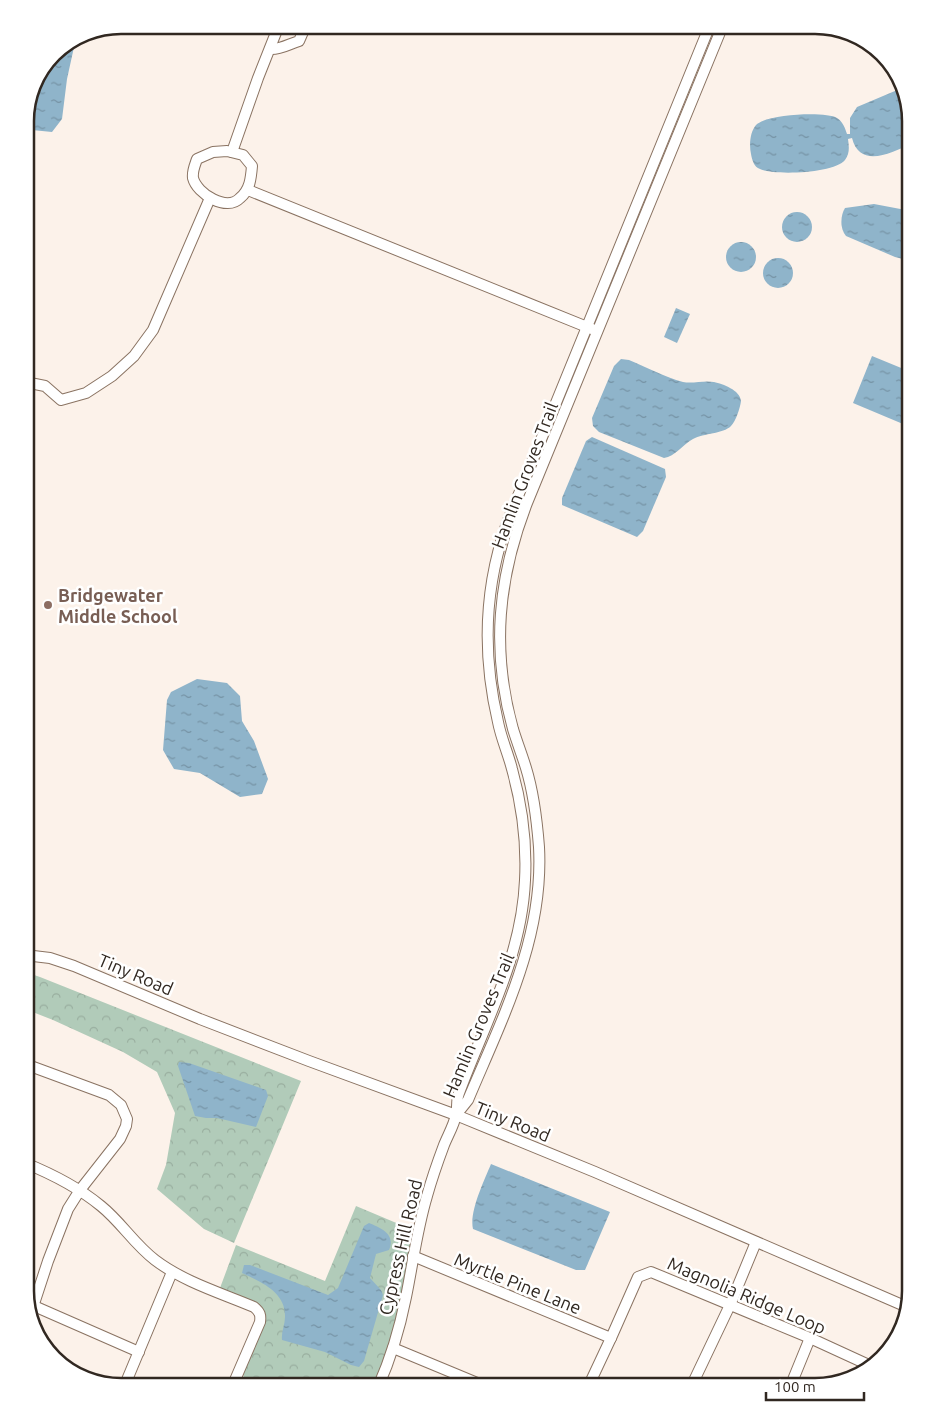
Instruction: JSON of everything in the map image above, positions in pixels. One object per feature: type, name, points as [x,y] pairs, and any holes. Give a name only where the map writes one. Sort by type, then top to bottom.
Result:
[{"type":"street","points":[[232,152],[276,34]]},
{"type":"street","points":[[270,49],[278,50],[288,44],[299,41],[302,34]]},
{"type":"street","name":"Hamlin Groves Trail","points":[[456,1116],[457,1097],[496,1002],[513,952],[520,923],[525,882],[526,846],[522,812],[512,766],[498,724],[487,652],[490,590],[497,554],[507,522],[706,34]]},
{"type":"street","name":"Hamlin Groves Trail","points":[[456,1116],[468,1100],[518,980],[531,936],[537,895],[539,848],[534,807],[528,774],[509,712],[500,654],[500,621],[504,585],[511,550],[518,527],[719,34]]},
{"type":"street","points":[[227,151],[243,155],[252,166],[248,190],[239,200],[233,202],[227,203],[210,198],[200,190],[194,179],[193,169],[197,159],[213,152],[227,151]]},
{"type":"street","points":[[248,190],[598,332]]},
{"type":"street","points":[[34,384],[44,386],[61,400],[72,397],[86,393],[112,376],[134,356],[153,330],[210,198]]},
{"type":"street","points":[[507,522],[518,527]]},
{"type":"street","name":"Tiny Road","points":[[34,955],[50,958],[74,966],[309,1061],[456,1116],[595,1172],[902,1305]]},
{"type":"street","points":[[34,1067],[109,1095],[116,1099],[125,1111],[127,1119],[120,1139],[80,1190],[68,1209],[34,1303]]},
{"type":"street","name":"Cypress Hill Road","points":[[381,1378],[393,1348],[403,1311],[412,1256],[426,1196],[439,1157],[456,1116]]},
{"type":"street","points":[[34,1167],[80,1190],[108,1213],[137,1244],[172,1272],[254,1307],[259,1311],[261,1316],[260,1322],[237,1378]]},
{"type":"street","points":[[695,1378],[730,1305],[756,1242]]},
{"type":"street","name":"Myrtle Pine Lane","points":[[412,1256],[611,1338]]},
{"type":"street","points":[[128,1378],[172,1272]]},
{"type":"street","name":"Magnolia Ridge Loop","points":[[592,1378],[638,1277],[651,1272],[810,1338],[864,1363]]},
{"type":"street","points":[[36,1311],[138,1352]]},
{"type":"street","points":[[794,1378],[810,1338]]},
{"type":"street","points":[[393,1348],[465,1378]]},
{"type":"green space","points":[[34,975],[301,1081],[234,1243],[204,1229],[157,1189],[166,1165],[175,1113],[157,1072],[123,1052],[34,1013]]},
{"type":"green space","points":[[356,1206],[413,1230],[400,1304],[389,1348],[377,1378],[244,1378],[243,1373],[265,1315],[261,1306],[220,1288],[236,1245],[325,1281]]},
{"type":"water","points":[[74,47],[67,79],[62,119],[52,132],[34,130],[37,98],[43,82],[52,68],[63,55]]},
{"type":"water","points":[[897,90],[902,109],[902,148],[886,154],[869,156],[856,148],[852,138],[848,139],[847,158],[830,168],[791,173],[768,171],[756,167],[750,150],[751,135],[756,125],[762,121],[783,116],[809,114],[831,116],[837,118],[844,125],[847,134],[850,134],[850,118],[857,107]]},
{"type":"water","points":[[874,204],[902,209],[902,259],[846,236],[841,222],[845,208]]},
{"type":"water","points":[[797,212],[803,213],[811,221],[811,233],[803,241],[797,242],[791,241],[783,233],[782,227],[783,221],[791,213]]},
{"type":"water","points":[[741,242],[747,243],[755,251],[755,263],[747,271],[741,272],[735,271],[727,263],[726,257],[727,251],[735,243]]},
{"type":"water","points":[[778,258],[784,259],[792,267],[792,279],[784,287],[778,288],[772,287],[764,279],[763,273],[764,267],[772,259]]},
{"type":"water","points":[[676,308],[690,314],[677,343],[664,337]]},
{"type":"water","points":[[872,356],[902,368],[902,424],[853,403]]},
{"type":"water","points":[[621,359],[629,360],[683,382],[714,382],[730,388],[738,394],[741,401],[735,421],[728,429],[693,439],[672,455],[664,458],[599,432],[593,426],[592,418],[614,366]]},
{"type":"water","points":[[592,437],[665,469],[666,477],[643,531],[637,537],[562,505],[562,498],[586,441]]},
{"type":"water","points":[[197,679],[227,683],[240,696],[242,721],[254,741],[268,779],[262,794],[240,797],[200,773],[174,769],[163,750],[167,700],[171,692]]},
{"type":"water","points":[[179,1062],[189,1063],[266,1090],[268,1096],[256,1127],[217,1118],[195,1116],[178,1066]]},
{"type":"water","points":[[491,1164],[610,1212],[585,1270],[576,1270],[473,1229],[472,1222],[475,1205]]},
{"type":"water","points":[[369,1223],[386,1232],[391,1240],[391,1244],[389,1250],[376,1254],[370,1278],[383,1295],[364,1361],[359,1367],[351,1365],[325,1352],[282,1340],[285,1317],[281,1301],[271,1289],[242,1273],[244,1265],[250,1265],[328,1295],[338,1288],[364,1226]]},
{"type":"place","name":"Bridgewater Middle School","points":[[48,605]]}]
